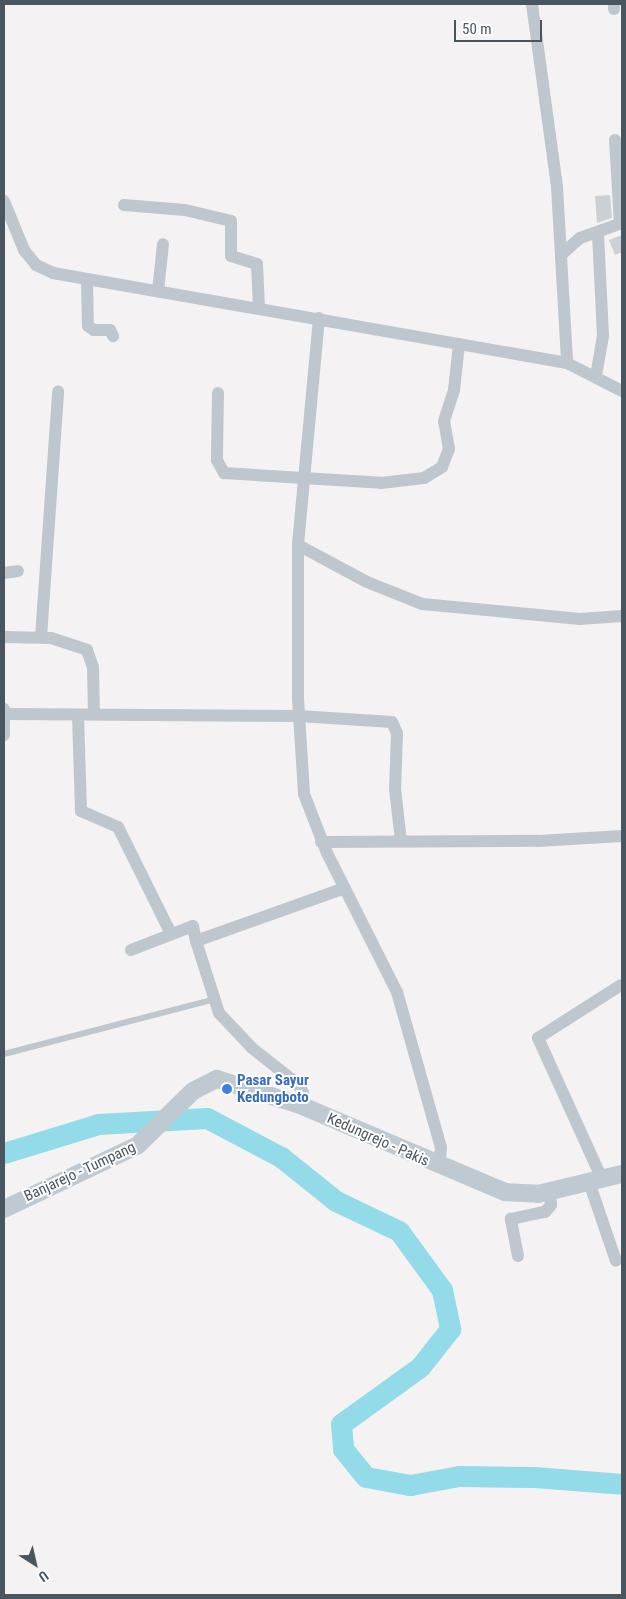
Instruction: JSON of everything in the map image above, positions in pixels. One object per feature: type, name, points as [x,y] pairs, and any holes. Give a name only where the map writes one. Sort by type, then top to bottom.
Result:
[{"type":"main road","name":"Kedungrejo - Pakis","points":[[155,1133],[173,1112],[202,1084],[217,1079],[300,1105],[434,1164],[505,1192],[550,1192],[622,1174]]},
{"type":"main road","name":"Banjarejo - Tumpang","points":[[4,1209],[119,1155],[155,1133]]},
{"type":"street","points":[[532,4],[557,187],[567,363]]},
{"type":"street","points":[[561,255],[580,238],[621,224],[615,140]]},
{"type":"street","points":[[4,200],[24,250],[36,265],[87,280],[319,318],[567,363],[596,376],[622,391]]},
{"type":"street","points":[[124,205],[185,210],[231,221],[231,256],[257,264],[259,308]]},
{"type":"street","points":[[596,376],[603,336],[598,232]]},
{"type":"street","points":[[158,291],[163,244]]},
{"type":"street","points":[[87,280],[88,326],[94,330],[110,330],[113,336]]},
{"type":"street","points":[[319,318],[298,544],[299,716],[304,794],[324,847],[393,980],[414,1040],[441,1147],[440,1158],[434,1164]]},
{"type":"street","points":[[218,393],[218,470],[304,475],[381,483],[436,473],[449,449],[444,421],[459,344]]},
{"type":"street","points":[[41,638],[58,392]]},
{"type":"street","points":[[298,544],[367,582],[422,604],[554,618],[622,616]]},
{"type":"street","points":[[4,573],[18,571]]},
{"type":"street","points":[[4,637],[41,638],[77,643],[87,650],[94,667],[94,714]]},
{"type":"street","points":[[4,734],[4,712],[78,715],[299,716],[395,724],[401,841]]},
{"type":"street","points":[[78,715],[81,811],[118,826],[171,934]]},
{"type":"street","points":[[324,847],[401,841],[622,836]]},
{"type":"street","points":[[196,941],[345,888]]},
{"type":"street","points":[[131,950],[192,926],[212,1000],[235,1032],[299,1085],[303,1093],[300,1105]]},
{"type":"street","points":[[616,1261],[596,1180],[538,1038],[621,985]]},
{"type":"street","points":[[518,1256],[511,1219],[545,1212],[551,1205],[550,1192]]},
{"type":"lane","points":[[4,1054],[212,1000]]},
{"type":"building","points":[[610,195],[612,218],[597,223],[595,196]]},
{"type":"building","points":[[622,235],[622,252],[615,255],[609,240]]},
{"type":"waterway","points":[[4,1153],[98,1124],[207,1118],[281,1157],[336,1201],[399,1231],[442,1290],[450,1329],[420,1367],[341,1424],[343,1449],[366,1477],[410,1485],[459,1476],[534,1477],[622,1484]]},
{"type":"place","name":"Pasar Sayur Kedungboto","points":[[227,1089]]}]
